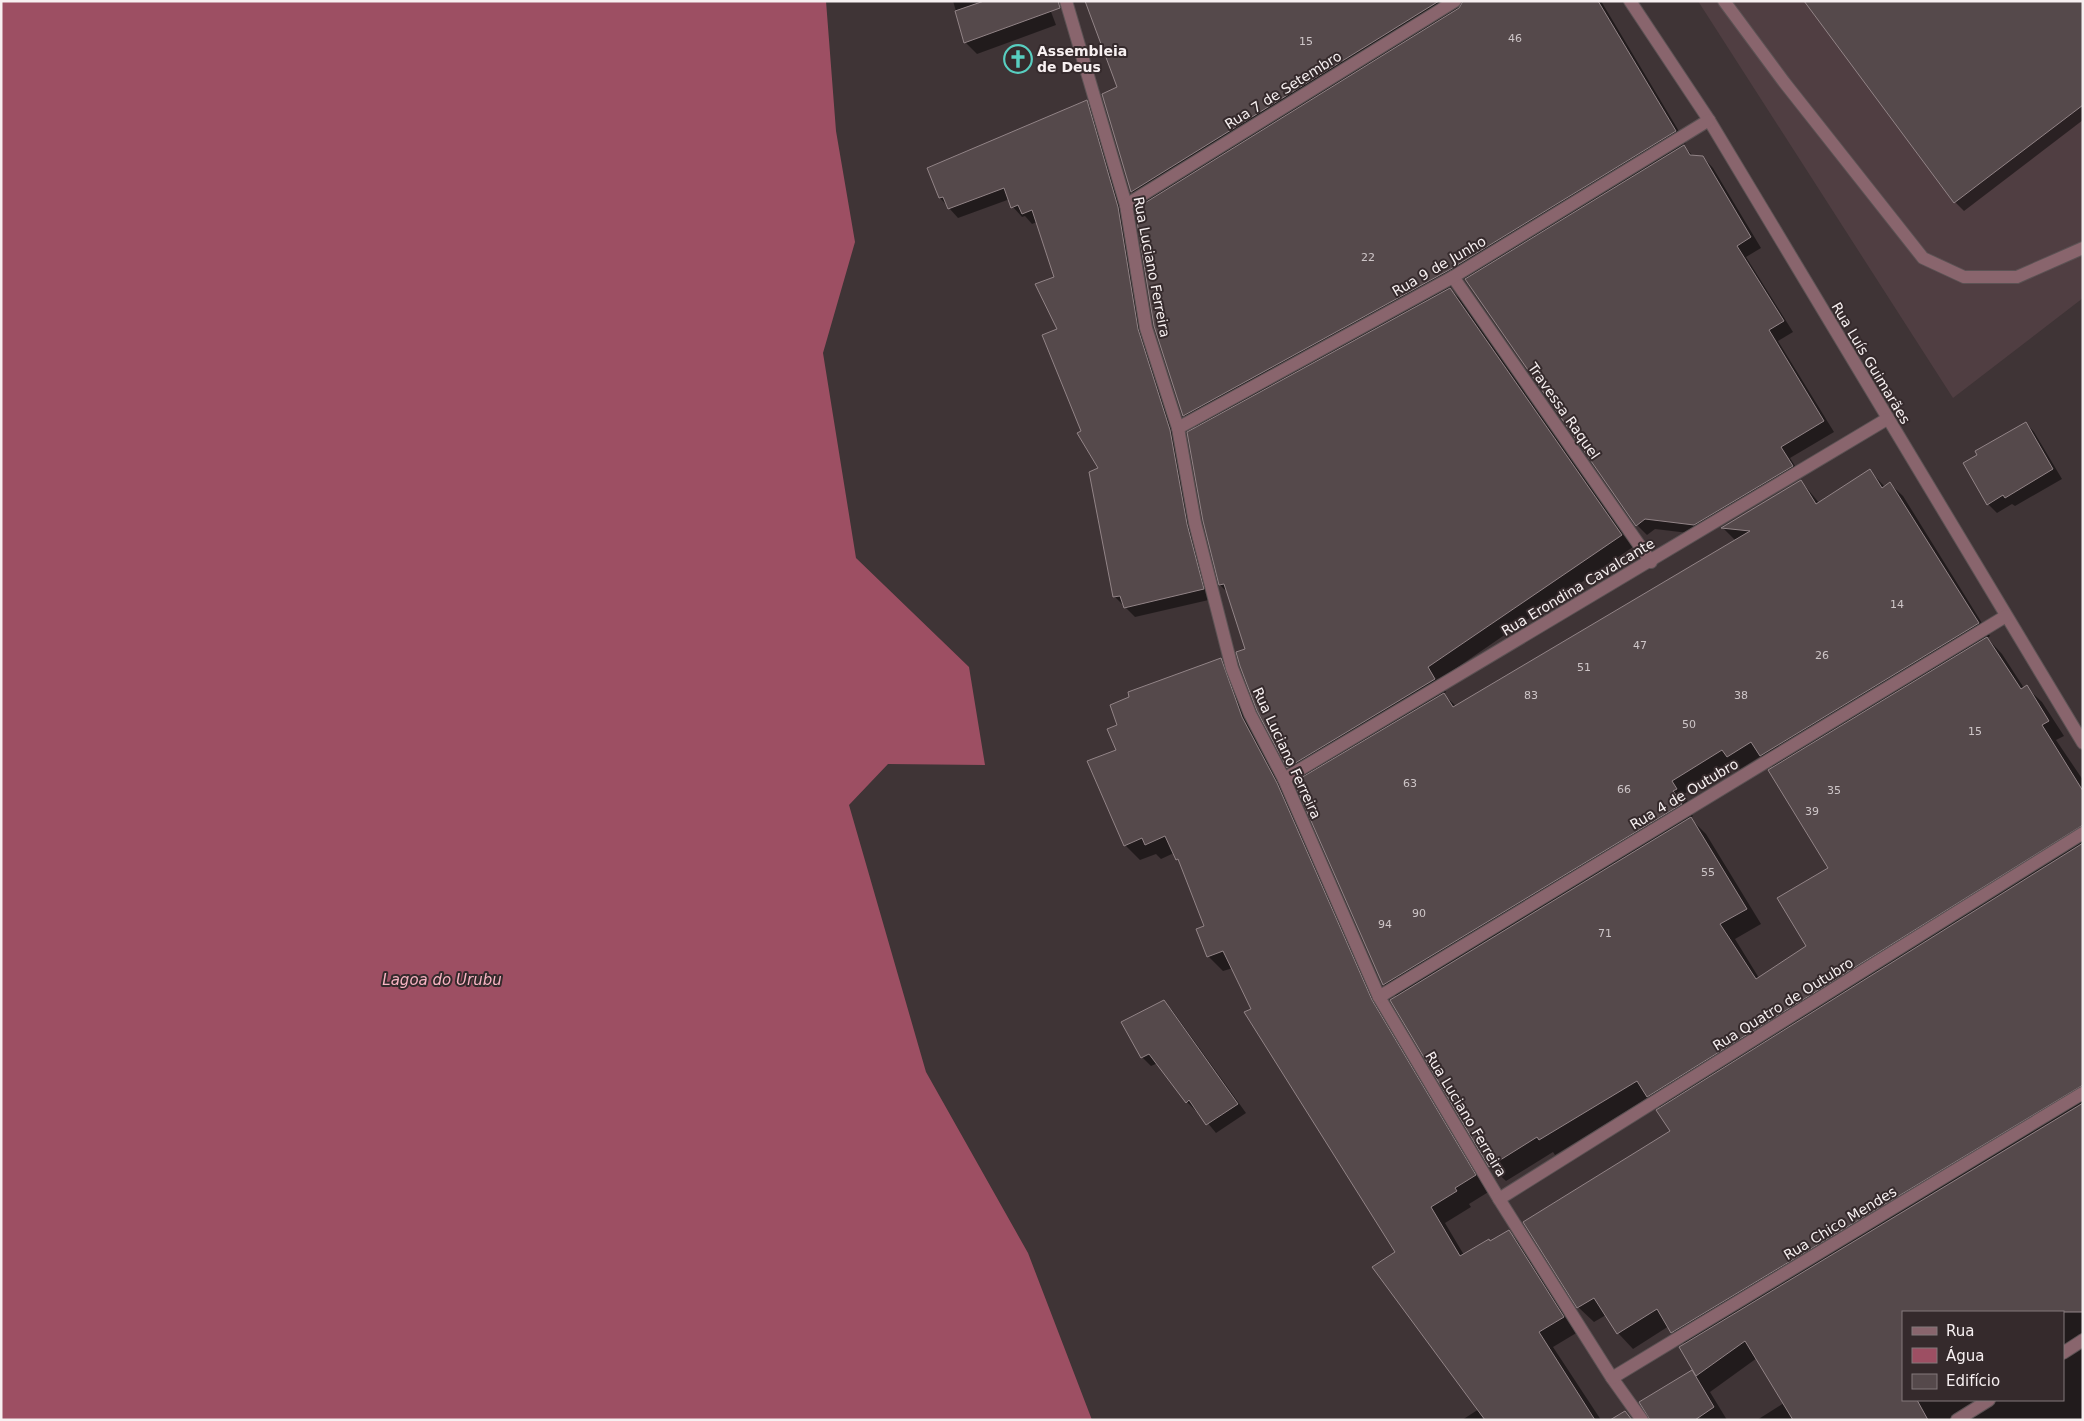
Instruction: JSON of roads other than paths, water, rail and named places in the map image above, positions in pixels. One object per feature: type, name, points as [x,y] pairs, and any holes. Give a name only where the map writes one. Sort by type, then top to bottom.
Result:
[{"type":"street","name":"Rua Luciano Ferreira","points":[[1066,1],[1126,205],[1146,328],[1178,428],[1195,523],[1232,668],[1250,714],[1284,779],[1379,997],[1499,1199],[1612,1378],[1642,1420]]},
{"type":"street","name":"Rua 7 de Setembro","points":[[1126,205],[1455,1]]},
{"type":"street","name":"Rua Luís Guimarães","points":[[1630,1],[1709,120],[2083,744]]},
{"type":"street","points":[[1724,1],[1784,82],[1923,258],[1964,277],[2017,277],[2083,248]]},
{"type":"street","name":"Rua 9 de Junho","points":[[1178,428],[1453,277],[1709,120]]},
{"type":"street","name":"Travessa Raquel","points":[[1453,277],[1651,562]]},
{"type":"street","name":"Rua Erondina Cavalcante","points":[[1284,779],[1651,562],[1887,419]]},
{"type":"street","name":"Rua 4 de Outubro","points":[[1379,997],[2006,616]]},
{"type":"street","name":"Rua Quatro de Outubro","points":[[1499,1199],[2083,834]]},
{"type":"street","name":"Rua Chico Mendes","points":[[1612,1378],[2083,1093]]},
{"type":"street","points":[[2064,1352],[2083,1340]]},
{"type":"street","points":[[1957,1420],[1987,1401]]},
{"type":"water","name":"Lagoa do Urubu","points":[[1,1],[826,1],[836,131],[855,242],[823,353],[856,558],[969,667],[985,765],[888,764],[849,805],[926,1072],[1028,1253],[1092,1420],[1,1420]]},
{"type":"place","name":"Assembleia de Deus","points":[[1018,59]]}]
